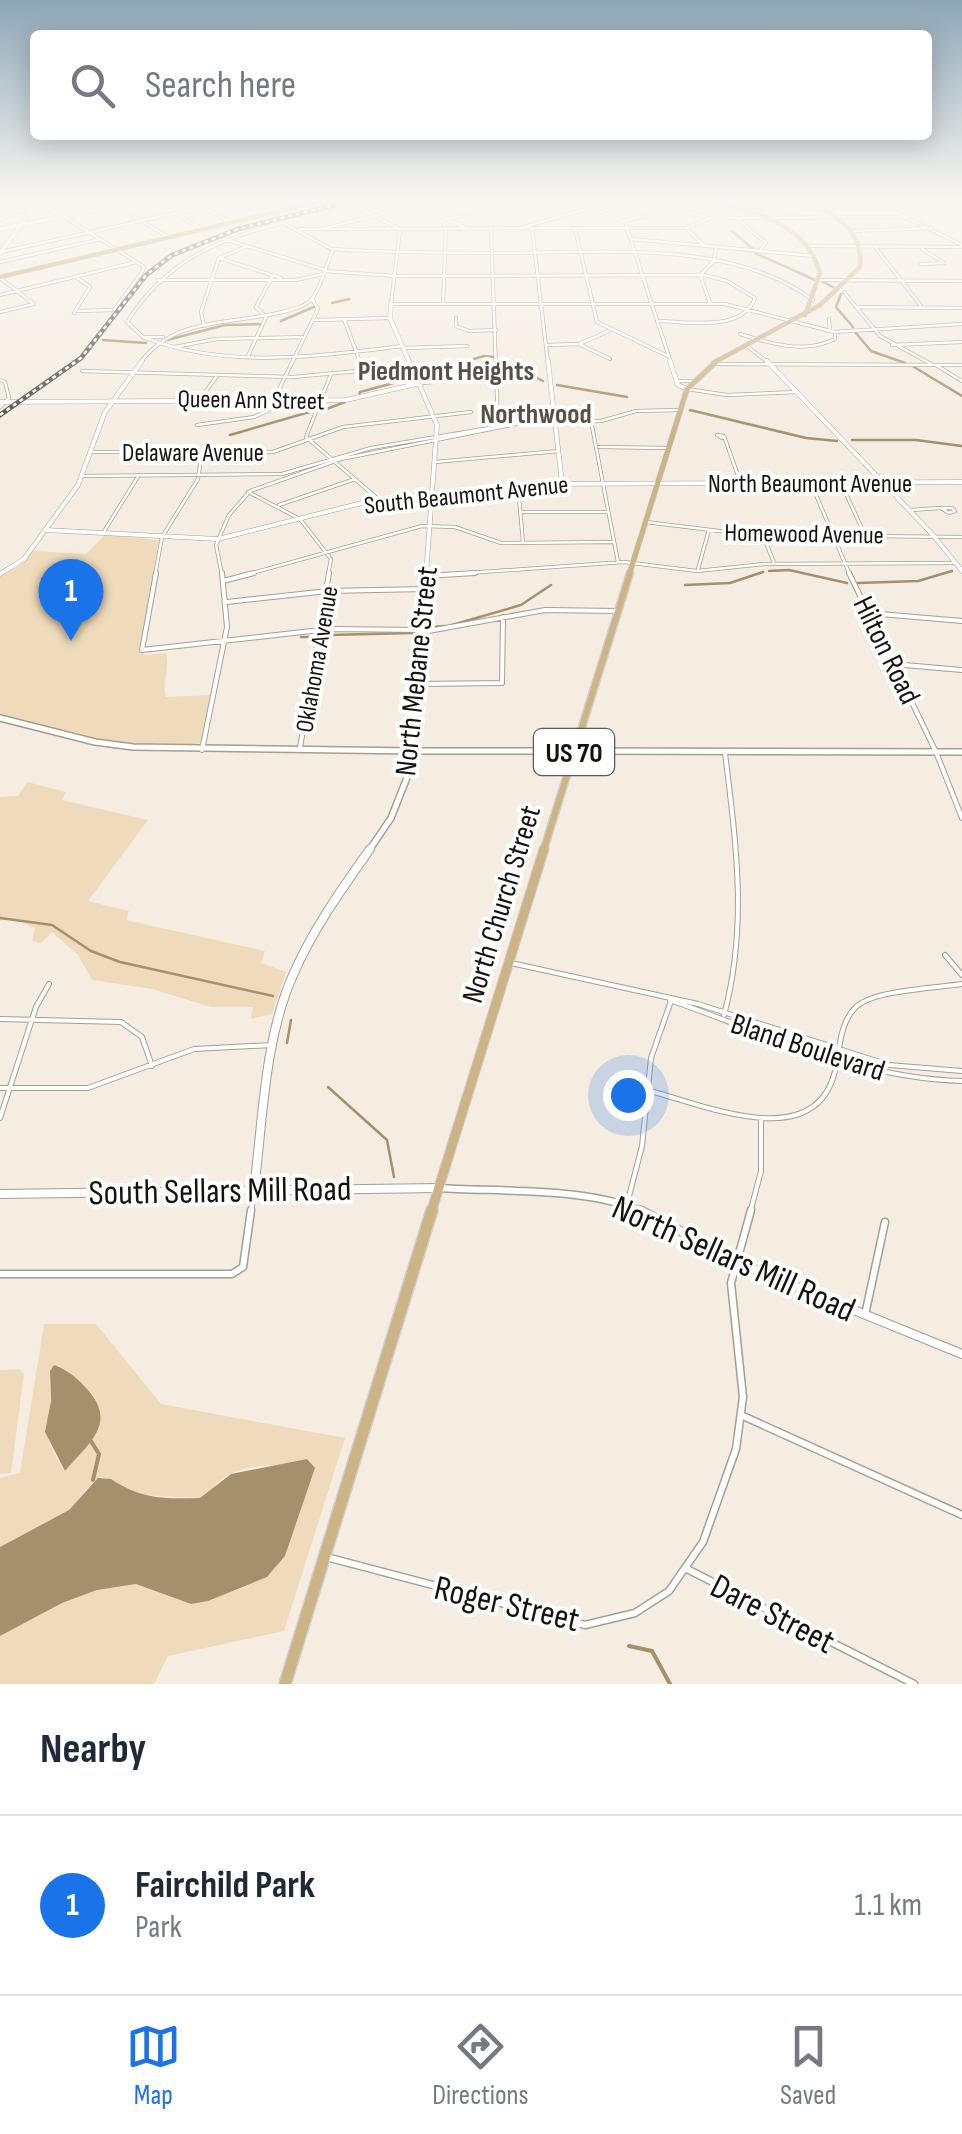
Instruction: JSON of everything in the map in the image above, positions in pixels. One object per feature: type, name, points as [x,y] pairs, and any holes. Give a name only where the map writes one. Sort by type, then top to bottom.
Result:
[{"type":"main road","points":[[689,386],[715,364],[800,320],[851,279]]},
{"type":"main road","points":[[800,320],[813,300],[819,280]]},
{"type":"main road","name":"North Mebane Street","points":[[254,1190],[273,1045],[286,995],[306,945],[392,818],[409,779],[414,751],[435,415],[390,318],[391,304]]},
{"type":"main road","name":"North Church Street","points":[[286,1684],[689,386]]},
{"type":"main road","points":[[414,751],[574,751]]},
{"type":"main road","name":"South Sellars Mill Road","points":[[0,1194],[439,1188]]},
{"type":"street","points":[[0,312],[34,304],[1,279]]},
{"type":"street","points":[[0,295],[66,279]]},
{"type":"street","points":[[80,279],[90,286],[76,312],[113,311],[136,279]]},
{"type":"street","points":[[204,326],[202,312],[212,279]]},
{"type":"street","points":[[224,279],[155,280],[127,322],[155,343],[206,356],[467,346]]},
{"type":"street","points":[[266,317],[256,307],[271,279]]},
{"type":"street","points":[[144,337],[163,337],[302,307],[312,298],[321,279]]},
{"type":"street","name":"North Mebane Street","points":[[391,304],[395,279]]},
{"type":"street","points":[[443,304],[444,279]]},
{"type":"street","points":[[494,279],[498,424]]},
{"type":"street","points":[[538,279],[562,484]]},
{"type":"street","points":[[585,279],[597,322],[668,356]]},
{"type":"street","points":[[643,279],[680,389],[689,386]]},
{"type":"street","points":[[701,279],[710,303]]},
{"type":"street","points":[[658,321],[734,321],[755,300],[748,291],[720,279]]},
{"type":"street","points":[[782,279],[813,300]]},
{"type":"street","points":[[898,279],[923,307]]},
{"type":"street","points":[[819,280],[962,281]]},
{"type":"street","points":[[844,292],[872,328],[892,345],[962,381]]},
{"type":"street","points":[[198,425],[258,416],[270,410],[319,306],[312,298]]},
{"type":"street","points":[[391,304],[710,303],[750,308],[832,331],[962,324]]},
{"type":"street","points":[[856,307],[962,308]]},
{"type":"street","points":[[248,356],[266,317]]},
{"type":"street","points":[[312,320],[390,318]]},
{"type":"street","points":[[456,318],[460,329],[496,330]]},
{"type":"street","points":[[344,319],[363,370]]},
{"type":"street","points":[[754,344],[825,344],[836,338],[828,319]]},
{"type":"street","points":[[547,345],[579,344],[610,331]]},
{"type":"street","points":[[740,334],[754,344],[910,510],[962,572]]},
{"type":"street","points":[[0,574],[21,562],[83,476],[101,419],[163,337]]},
{"type":"street","points":[[176,346],[208,340],[304,337]]},
{"type":"street","points":[[445,340],[448,346]]},
{"type":"street","points":[[892,345],[962,342]]},
{"type":"street","points":[[579,344],[610,359]]},
{"type":"street","points":[[715,364],[962,365]]},
{"type":"street","points":[[82,372],[285,377],[412,366]]},
{"type":"street","points":[[331,374],[308,438],[378,499]]},
{"type":"street","points":[[200,399],[217,376]]},
{"type":"street","name":"Queen Ann Street","points":[[2,403],[357,399],[452,378],[498,377]]},
{"type":"street","points":[[2,380],[9,398],[2,403]]},
{"type":"street","points":[[678,381],[726,395],[796,392]]},
{"type":"street","points":[[202,750],[225,641],[227,602],[215,548],[229,515],[248,492],[279,476],[333,460],[436,440],[504,428],[591,421],[639,411],[680,410]]},
{"type":"street","name":"Delaware Avenue","points":[[90,452],[273,452],[352,426],[471,412]]},
{"type":"street","points":[[591,421],[618,562]]},
{"type":"street","points":[[436,440],[498,424],[504,428]]},
{"type":"street","points":[[722,438],[741,484]]},
{"type":"street","points":[[596,447],[669,448]]},
{"type":"street","points":[[435,462],[559,451]]},
{"type":"street","points":[[202,452],[199,474],[162,537],[144,651],[321,630],[422,631],[560,608],[618,611]]},
{"type":"street","points":[[103,533],[139,475]]},
{"type":"street","points":[[83,476],[279,476]]},
{"type":"street","points":[[277,505],[355,480]]},
{"type":"street","name":"North Beaumont Avenue","points":[[658,482],[962,482]]},
{"type":"street","name":"South Beaumont Avenue","points":[[44,530],[218,539],[378,499],[518,485],[658,482]]},
{"type":"street","name":"Hilton Road","points":[[810,483],[845,565],[936,752],[962,818]]},
{"type":"street","points":[[841,483],[865,536]]},
{"type":"street","points":[[518,485],[522,543]]},
{"type":"street","name":"Oklahoma Avenue","points":[[248,492],[300,520],[328,552],[332,567],[300,748]]},
{"type":"street","points":[[910,510],[940,508]]},
{"type":"street","points":[[520,512],[608,512]]},
{"type":"street","name":"Homewood Avenue","points":[[646,522],[763,535],[962,537]]},
{"type":"street","points":[[224,581],[430,526],[456,527],[501,543],[613,542]]},
{"type":"street","points":[[697,571],[708,530]]},
{"type":"street","points":[[763,535],[774,564]]},
{"type":"street","points":[[426,576],[618,562],[697,571],[774,564],[957,563]]},
{"type":"street","points":[[227,602],[328,591],[425,589]]},
{"type":"street","points":[[868,613],[962,622]]},
{"type":"street","points":[[419,684],[503,681],[503,617]]},
{"type":"street","points":[[893,664],[962,670]]},
{"type":"street","points":[[0,718],[95,742],[202,750],[414,751]]},
{"type":"street","points":[[723,1016],[736,977],[742,878],[724,749]]},
{"type":"street","points":[[574,751],[962,752]]},
{"type":"street","points":[[946,954],[962,975]]},
{"type":"street","name":"Bland Boulevard","points":[[508,963],[657,995],[839,1060],[908,1078],[962,1080]]},
{"type":"street","points":[[0,1118],[32,1020],[49,984]]},
{"type":"street","points":[[646,1090],[761,1120],[798,1116],[820,1103],[835,1083],[847,1016],[861,1002],[962,984]]},
{"type":"street","name":"Bland Boulevard","points":[[657,995],[910,1069],[962,1071]]},
{"type":"street","points":[[627,1204],[641,1156],[651,1058],[671,1001]]},
{"type":"street","points":[[0,1019],[113,1020],[129,1024],[142,1037],[152,1066]]},
{"type":"street","points":[[0,1088],[88,1088],[212,1046],[273,1045]]},
{"type":"street","name":"Roger Street","points":[[325,1557],[468,1598],[585,1624],[604,1623],[652,1606],[676,1586],[724,1492],[737,1457],[743,1416],[742,1372],[730,1299],[734,1260],[761,1174],[761,1120]]},
{"type":"street","name":"North Sellars Mill Road","points":[[439,1188],[598,1198],[627,1204],[734,1260],[962,1354]]},
{"type":"street","name":"North Mebane Street","points":[[0,1274],[232,1274],[243,1267],[254,1190]]},
{"type":"street","points":[[865,1316],[885,1222]]},
{"type":"street","points":[[743,1416],[962,1516]]},
{"type":"street","name":"Dare Street","points":[[687,1569],[914,1684]]},
{"type":"shaded area","points":[[105,535],[159,540],[139,650],[145,655],[166,653],[166,697],[211,695],[201,743],[125,744],[0,717],[0,576],[21,565],[32,551],[86,554]]},
{"type":"shaded area","points":[[27,782],[66,792],[62,800],[148,820],[88,901],[129,911],[126,920],[265,951],[261,963],[286,972],[272,1014],[251,1019],[253,1007],[211,1007],[152,989],[92,980],[78,955],[52,932],[41,943],[32,941],[35,928],[8,917],[0,921],[0,797],[18,796]]},
{"type":"shaded area","points":[[44,1324],[96,1324],[161,1404],[345,1438],[284,1631],[168,1656],[154,1684],[0,1684],[0,1636],[62,1603],[97,1590],[136,1584],[191,1604],[267,1577],[285,1556],[315,1468],[245,1469],[225,1477],[200,1498],[139,1495],[102,1477],[69,1510],[0,1547],[0,1478],[20,1473]],"holes":[[[63,1368],[95,1398],[98,1430],[65,1471],[48,1434],[49,1381]]]},
{"type":"shaded area","points":[[54,1365],[83,1385],[100,1412],[97,1432],[65,1471],[45,1432],[51,1401],[50,1371]]},
{"type":"shaded area","points":[[19,1369],[24,1374],[11,1473],[0,1474],[0,1370]]},
{"type":"shaded area","points":[[307,1459],[315,1468],[285,1556],[267,1577],[191,1604],[136,1584],[97,1590],[62,1603],[0,1636],[0,1547],[69,1510],[98,1478],[111,1479],[132,1491],[153,1496],[200,1498],[231,1474]]},
{"type":"waterway","points":[[823,282],[835,288]]},
{"type":"waterway","points":[[841,294],[836,307],[853,327]]},
{"type":"waterway","points":[[332,303],[349,299]]},
{"type":"waterway","points":[[281,321],[316,306]]},
{"type":"waterway","points":[[167,340],[225,325],[262,324]]},
{"type":"waterway","points":[[855,332],[871,351],[905,363]]},
{"type":"waterway","points":[[103,340],[146,343]]},
{"type":"waterway","points":[[422,374],[484,356],[494,357]]},
{"type":"waterway","points":[[504,361],[543,381]]},
{"type":"waterway","points":[[914,367],[962,396]]},
{"type":"waterway","points":[[359,396],[360,392],[412,378]]},
{"type":"waterway","points":[[557,385],[627,397]]},
{"type":"waterway","points":[[324,410],[345,402]]},
{"type":"waterway","points":[[690,410],[806,438],[837,441]]},
{"type":"waterway","points":[[230,435],[313,411]]},
{"type":"waterway","points":[[852,440],[916,440],[962,446]]},
{"type":"waterway","points":[[769,571],[789,570],[847,583]]},
{"type":"waterway","points":[[858,583],[918,581],[952,571]]},
{"type":"waterway","points":[[685,585],[730,583],[763,572]]},
{"type":"waterway","points":[[452,625],[521,605],[551,585]]},
{"type":"waterway","points":[[431,627],[445,626]]},
{"type":"waterway","points":[[329,635],[412,633]]},
{"type":"waterway","points":[[301,637],[314,637]]},
{"type":"waterway","points":[[0,918],[52,925],[91,951],[120,962],[273,996]]},
{"type":"waterway","points":[[287,1043],[291,1020]]},
{"type":"waterway","points":[[328,1087],[387,1140],[394,1177]]},
{"type":"waterway","points":[[89,1438],[99,1454],[93,1480]]},
{"type":"waterway","points":[[629,1646],[652,1651],[670,1684]]},
{"type":"railway","points":[[0,415],[81,358],[143,279]]},
{"type":"place","name":"Fairchild Park","points":[[71,641]]},
{"type":"district","name":"Piedmont Heights","points":[[446,370]]},
{"type":"district","name":"Northwood","points":[[536,413]]}]
